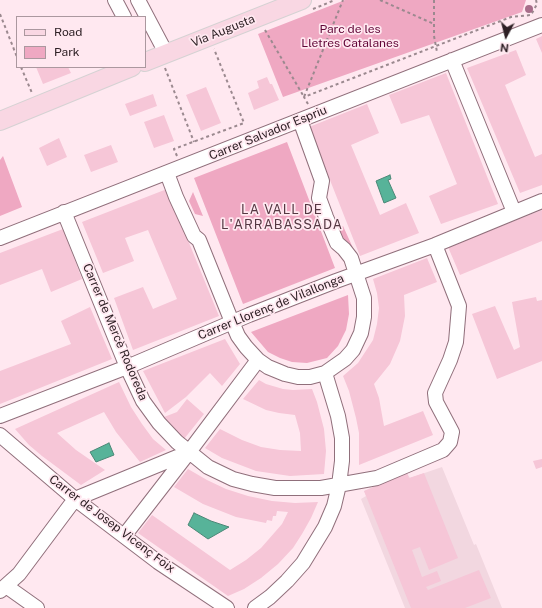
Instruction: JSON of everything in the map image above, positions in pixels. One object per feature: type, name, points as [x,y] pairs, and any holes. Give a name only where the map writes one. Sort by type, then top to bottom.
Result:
[{"type":"main road","name":"Via Augusta","points":[[150,59],[210,37],[304,6]]},
{"type":"main road","name":"Via Augusta","points":[[0,121],[128,68]]},
{"type":"street","points":[[115,0],[123,16]]},
{"type":"street","points":[[138,0],[141,16]]},
{"type":"street","name":"Carrer Salvador Espriu","points":[[0,238],[540,24]]},
{"type":"street","points":[[146,39],[150,59]]},
{"type":"street","points":[[446,62],[514,212]]},
{"type":"street","points":[[167,173],[194,236],[199,240],[238,336],[258,360],[268,367],[285,374],[298,377],[325,373],[345,359],[353,350],[361,333],[364,317],[364,298],[350,258],[337,242],[319,198],[322,181],[300,120]]},
{"type":"street","name":"Carrer Llorenç de Vilallonga","points":[[0,416],[127,367],[232,322],[435,245],[542,201]]},
{"type":"street","name":"Carrer de Mercè Rodoreda","points":[[64,212],[127,367],[143,401],[159,423],[189,452],[208,467],[233,479],[275,488],[321,488],[377,478],[444,450],[450,442],[452,432],[436,402],[435,394],[456,342],[459,306],[435,245]]},
{"type":"street","points":[[124,536],[258,360]]},
{"type":"street","points":[[255,608],[270,597],[303,563],[325,527],[334,506],[339,485],[342,461],[342,438],[338,416],[325,373]]},
{"type":"street","name":"Carrer de Josep Vicenç Foix","points":[[0,435],[75,499],[158,562],[227,608]]},
{"type":"street","points":[[37,608],[3,589],[31,559],[75,499],[189,452]]},
{"type":"path","points":[[304,6],[336,0]]},
{"type":"path","points":[[304,97],[343,0]]},
{"type":"path","points":[[380,0],[434,24]]},
{"type":"path","points":[[434,0],[436,45],[446,62]]},
{"type":"path","points":[[304,97],[512,17],[532,15],[537,4],[536,0]]},
{"type":"path","points":[[0,14],[16,54]]},
{"type":"path","points":[[264,28],[304,97]]},
{"type":"path","points":[[181,167],[174,149],[244,124],[210,37]]},
{"type":"path","points":[[150,59],[194,143]]},
{"type":"path","points":[[21,68],[36,105]]},
{"type":"shaded area","points":[[390,175],[391,179],[388,180],[396,198],[384,203],[376,181]]},
{"type":"shaded area","points":[[109,443],[114,455],[96,462],[90,452]]},
{"type":"shaded area","points":[[442,467],[502,608],[405,608],[361,499],[366,496],[364,491],[407,473],[410,478]]},
{"type":"shaded area","points":[[194,513],[229,527],[208,539],[188,525]]},
{"type":"green space","name":"Parc de les Lletres Catalanes","points":[[345,0],[526,0],[522,12],[283,97],[258,34]]},
{"type":"green space","points":[[287,142],[335,268],[243,304],[194,178]]},
{"type":"green space","points":[[3,156],[22,207],[0,216],[0,160]]},
{"type":"green space","points":[[193,192],[203,216],[195,214],[189,201]]},
{"type":"green space","points":[[343,226],[353,248],[341,241],[336,232]]},
{"type":"green space","points":[[348,295],[349,314],[346,330],[338,346],[327,358],[307,363],[292,362],[280,358],[268,352],[251,332]]},
{"type":"building","points":[[542,36],[542,53],[536,39]]},
{"type":"building","points":[[516,50],[526,75],[505,85],[535,157],[542,154],[542,185],[520,193],[467,68]]},
{"type":"building","points":[[36,68],[68,68],[71,73],[43,84]]},
{"type":"building","points":[[446,73],[498,204],[441,224],[429,196],[457,184],[429,115],[401,124],[389,95]]},
{"type":"building","points":[[267,77],[279,100],[254,110],[248,93],[259,88],[257,81]]},
{"type":"building","points":[[206,87],[221,123],[201,131],[186,95]]},
{"type":"building","points":[[153,94],[157,106],[130,116],[125,104]]},
{"type":"building","points":[[367,104],[379,133],[351,145],[380,215],[406,203],[419,233],[360,256],[309,127]]},
{"type":"building","points":[[164,115],[174,141],[154,148],[144,122]]},
{"type":"building","points":[[59,138],[67,157],[47,166],[39,148]]},
{"type":"building","points":[[111,145],[118,162],[91,172],[84,155]]},
{"type":"building","points":[[167,189],[219,316],[133,350],[114,298],[143,287],[153,309],[177,299],[148,230],[125,238],[134,261],[103,273],[82,222]]},
{"type":"building","points":[[542,210],[542,241],[460,275],[448,247]]},
{"type":"building","points":[[63,229],[82,279],[51,292],[42,269],[0,285],[0,253]]},
{"type":"building","points":[[427,258],[437,282],[404,295],[405,316],[400,341],[390,364],[374,384],[379,398],[384,426],[423,411],[433,435],[359,465],[359,433],[349,391],[343,376],[358,363],[373,340],[379,308],[373,279]]},
{"type":"building","points":[[536,297],[537,301],[542,300],[542,361],[497,379],[472,314],[495,306],[514,350],[520,347],[512,302]]},
{"type":"building","points":[[90,307],[112,359],[0,404],[0,371],[71,344],[61,321]]},
{"type":"building","points":[[225,339],[240,364],[222,386],[210,373],[186,397],[165,413],[143,371]]},
{"type":"building","points":[[259,380],[266,384],[283,389],[312,389],[324,429],[326,451],[324,474],[290,476],[256,471],[222,458],[205,448],[220,429],[242,440],[261,447],[301,451],[300,433],[295,415],[266,410],[243,399]]},
{"type":"building","points":[[119,382],[131,407],[142,424],[153,439],[166,450],[140,462],[116,432],[104,412],[57,433],[76,450],[105,470],[81,485],[29,445],[15,429]]},
{"type":"building","points":[[187,399],[204,414],[184,439],[164,417],[177,412]]},
{"type":"building","points":[[542,459],[542,467],[536,469],[533,461]]},
{"type":"building","points":[[188,469],[226,489],[248,496],[272,501],[295,503],[318,502],[311,518],[293,548],[278,564],[261,578],[244,589],[228,596],[138,533],[152,515],[230,570],[261,548],[282,524],[288,512],[277,511],[276,516],[273,516],[272,521],[267,520],[266,523],[236,517],[203,504],[174,487]]},
{"type":"building","points":[[407,473],[409,478],[424,473],[458,558],[429,570],[420,547],[412,550],[422,577],[437,571],[441,581],[426,587],[428,590],[479,570],[491,598],[465,608],[411,608],[364,491]]},
{"type":"district","name":"LA VALL DE L'ARRABASSADA","points":[[282,218]]}]
